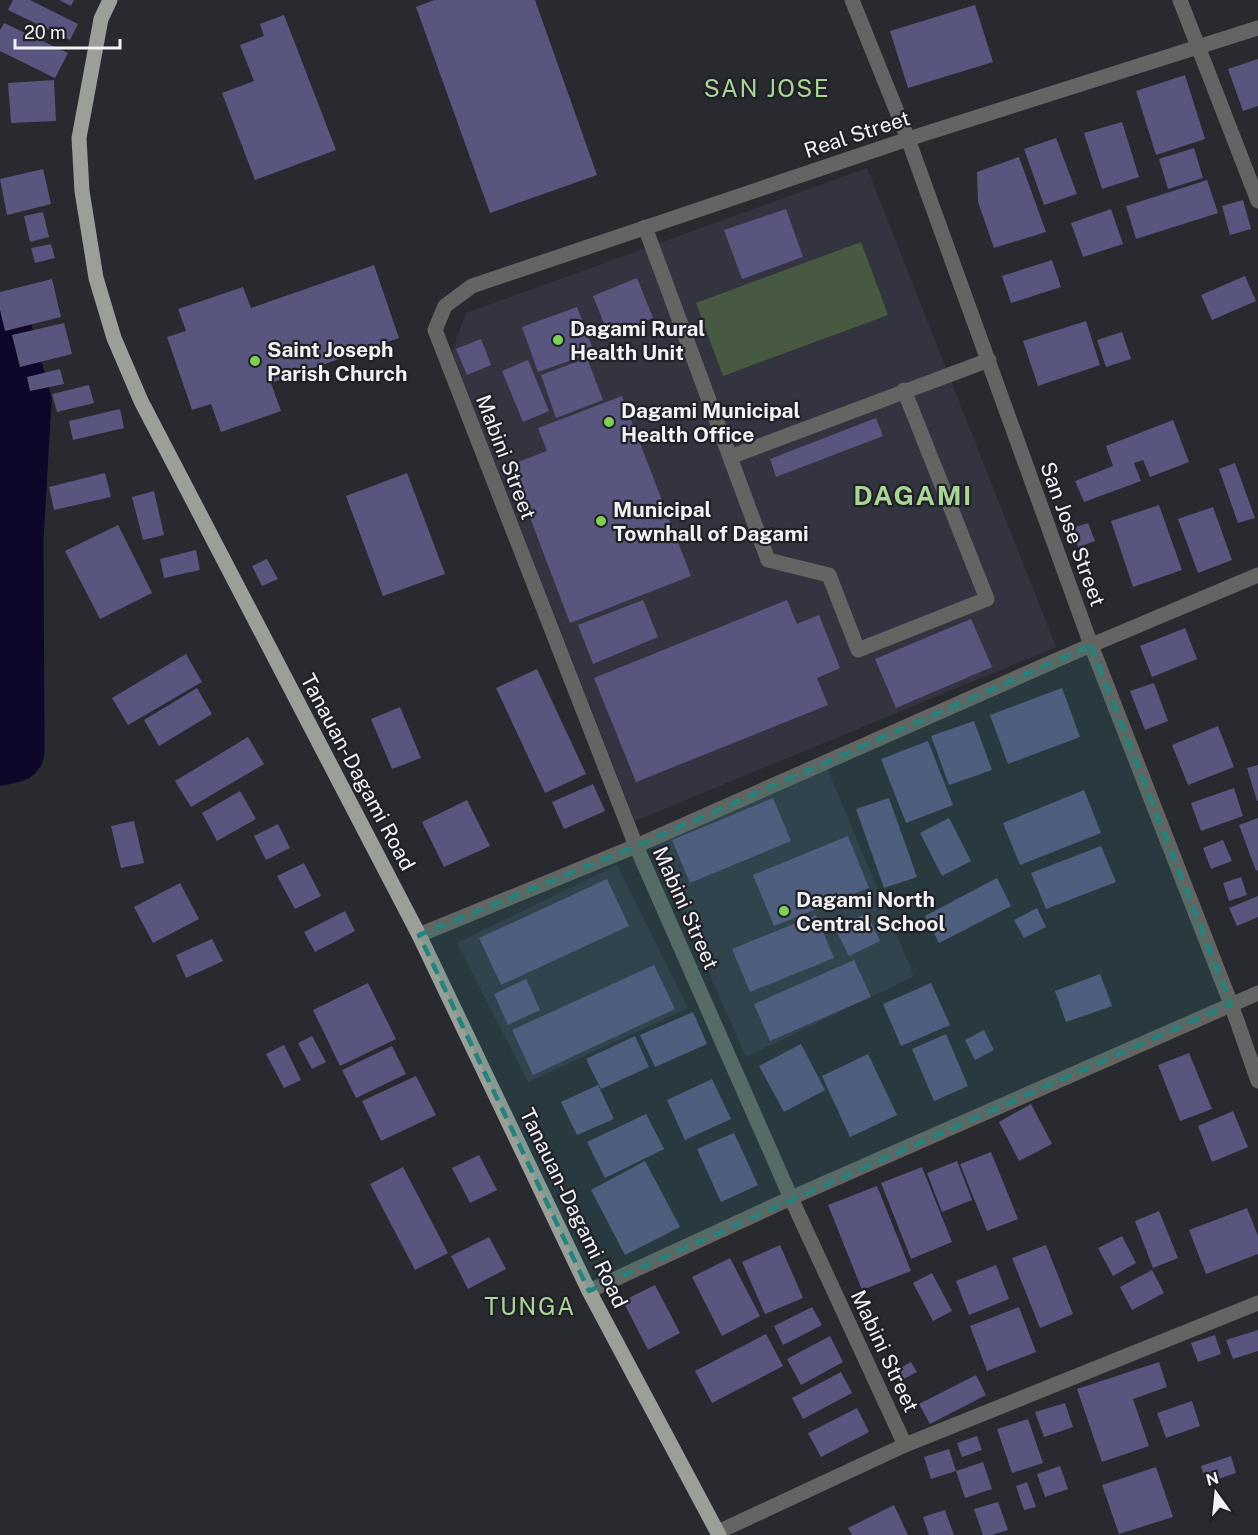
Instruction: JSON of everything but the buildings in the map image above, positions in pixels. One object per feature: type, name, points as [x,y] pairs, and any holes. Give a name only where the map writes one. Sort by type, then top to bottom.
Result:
[{"type":"main road","name":"Tanauan-Dagami Road","points":[[110,0],[101,19],[79,138],[87,231],[96,278],[114,338],[141,401],[419,935],[590,1291],[719,1533]]},
{"type":"street","name":"San Jose Street","points":[[852,0],[908,139],[1090,645],[1258,1081]]},
{"type":"street","points":[[1180,0],[1258,201]]},
{"type":"street","name":"Real Street","points":[[472,286],[908,139],[1258,28]]},
{"type":"street","points":[[645,227],[768,560],[829,575],[858,650],[987,599],[904,390]]},
{"type":"street","name":"Mabini Street","points":[[472,286],[445,306],[435,330],[452,377],[636,846],[791,1198],[905,1445]]},
{"type":"street","points":[[730,457],[989,360]]},
{"type":"street","points":[[419,935],[636,846],[1090,645],[1258,575]]},
{"type":"street","points":[[590,1291],[791,1198],[1258,993]]},
{"type":"street","points":[[719,1533],[905,1445],[1258,1304]]},
{"type":"highlighted area","points":[[1091,645],[1231,1004],[589,1291],[419,935],[636,846]]},
{"type":"shaded area","points":[[867,168],[1056,647],[635,821],[452,352],[466,313]]},
{"type":"shaded area","name":"Dagami North Central School","points":[[827,768],[914,976],[746,1057],[653,845]]},
{"type":"shaded area","points":[[617,865],[688,1008],[528,1082],[457,943]]},
{"type":"green space","points":[[861,242],[888,315],[723,376],[696,303]]},
{"type":"waterway","points":[[0,330],[20,401],[12,539],[13,751],[0,754]]},
{"type":"place","name":"Dagami Rural Health Unit","points":[[558,340]]},
{"type":"place","name":"Saint Joseph Parish Church","points":[[255,361]]},
{"type":"place","name":"Dagami Municipal Health Office","points":[[609,422]]},
{"type":"place","name":"Municipal Townhall of Dagami","points":[[601,521]]},
{"type":"place","name":"Dagami North Central School","points":[[784,911]]},
{"type":"district","name":"SAN JOSE","points":[[767,88]]},
{"type":"district","name":"DAGAMI","points":[[913,495]]},
{"type":"district","name":"TUNGA","points":[[530,1306]]}]
